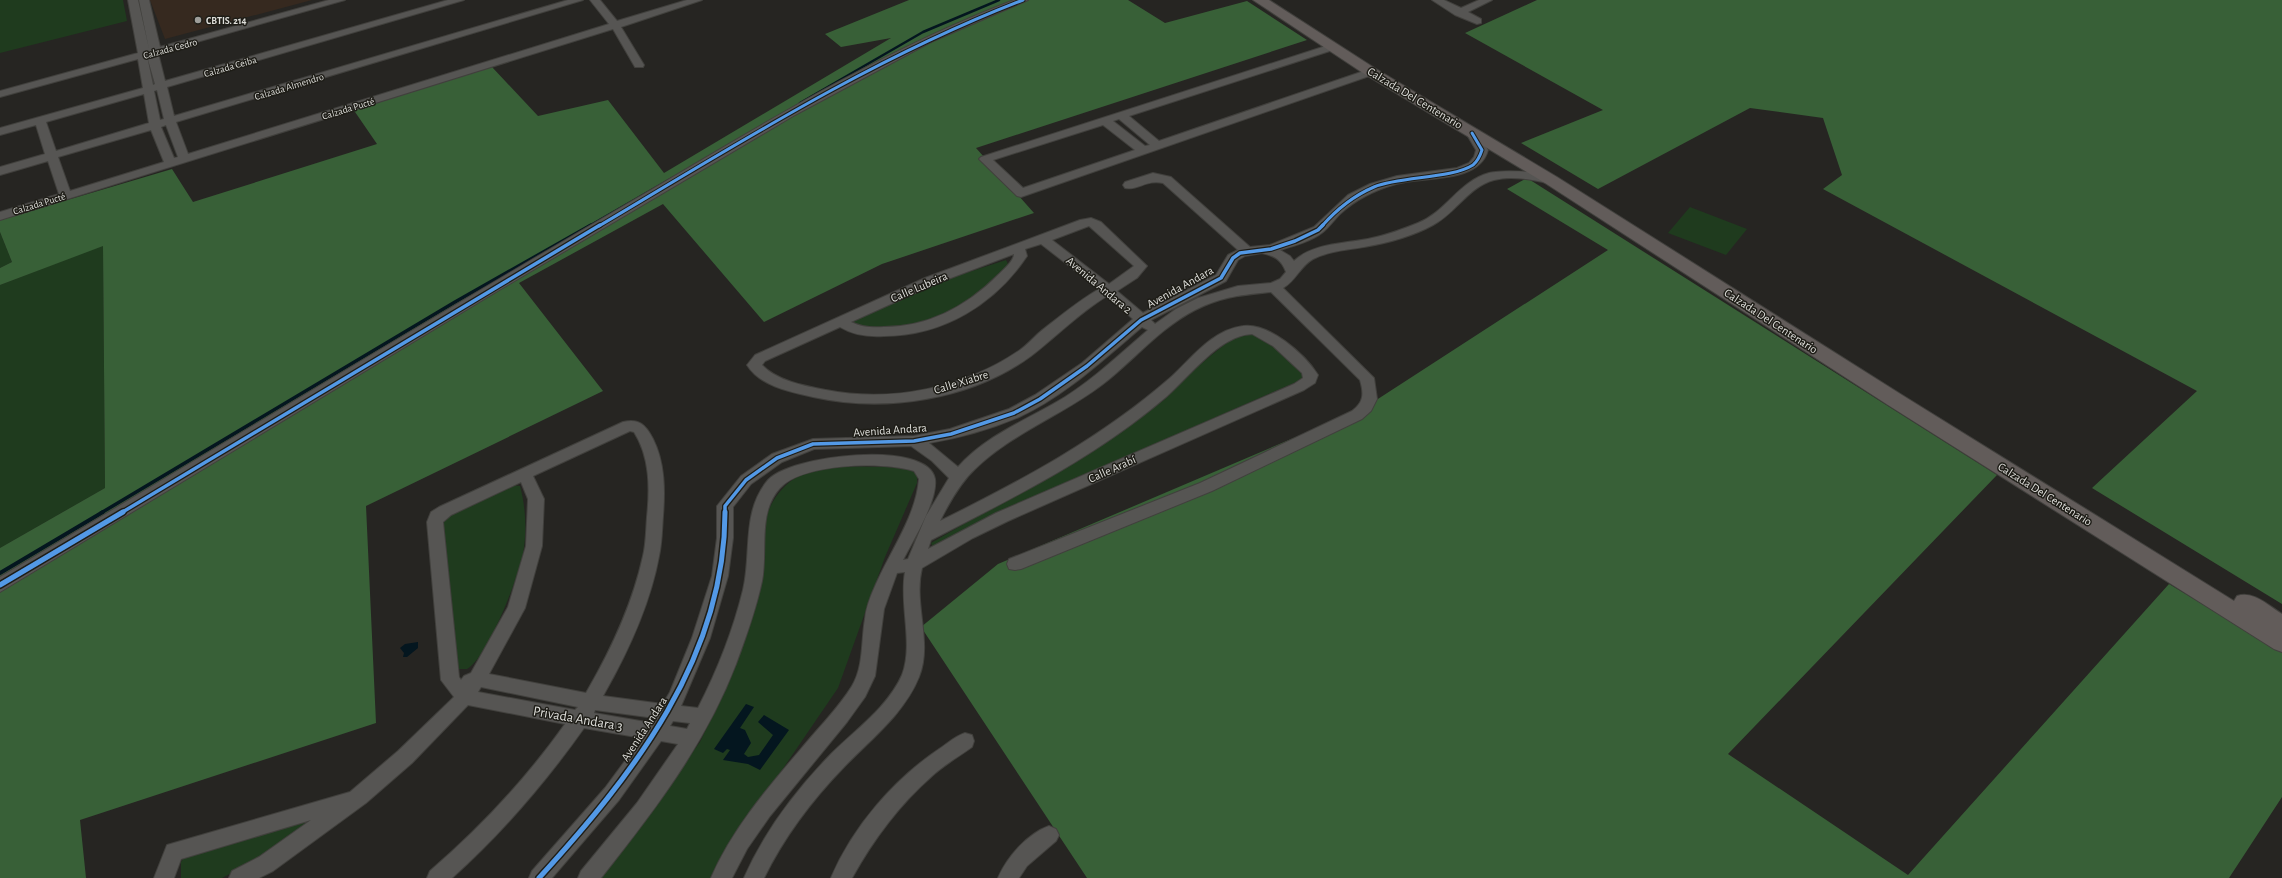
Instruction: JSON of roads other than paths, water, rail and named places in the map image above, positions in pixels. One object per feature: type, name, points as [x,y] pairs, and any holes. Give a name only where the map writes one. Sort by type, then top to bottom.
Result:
[{"type":"main road","name":"Calzada Del Centenario","points":[[1260,0],[1371,72],[1551,180],[1578,193],[2282,626]]},
{"type":"main road","name":"Calzada Del Centenario","points":[[1276,0],[1578,193],[1895,400],[2282,642]]},
{"type":"street","points":[[133,0],[148,51],[162,86],[170,121],[184,159]]},
{"type":"street","points":[[144,0],[150,89],[155,126],[170,163]]},
{"type":"street","name":"Calzada Cedro","points":[[0,94],[329,0]]},
{"type":"street","name":"Calzada Cedro","points":[[0,88],[148,51],[340,0]]},
{"type":"street","name":"Calzada Ceiba","points":[[0,132],[459,0]]},
{"type":"street","name":"Calzada Almendro","points":[[0,172],[578,0]]},
{"type":"street","points":[[595,0],[615,25],[639,65]]},
{"type":"street","name":"Calzada Pucté","points":[[0,216],[697,0]]},
{"type":"street","points":[[0,585],[567,244],[849,79],[987,13],[1023,0]]},
{"type":"street","points":[[1437,0],[1477,21]]},
{"type":"street","points":[[1459,12],[1487,0]]},
{"type":"street","points":[[1332,47],[985,159],[1021,193],[1371,72]]},
{"type":"street","points":[[1121,116],[1158,146]]},
{"type":"street","points":[[40,121],[65,195]]},
{"type":"street","points":[[1105,121],[1142,150]]},
{"type":"street","points":[[1129,185],[1153,177],[1167,180],[1246,250],[1271,249],[1295,241],[1318,230],[1335,212],[1352,198],[1374,187],[1397,180],[1460,171],[1473,165],[1480,158],[1482,150],[1472,133]]},
{"type":"street","points":[[1015,564],[1115,525],[1206,487],[1357,415],[1366,409],[1372,395],[1368,378],[1274,287],[1289,278],[1292,271],[1304,258],[1321,251],[1380,240],[1428,223],[1446,212],[1475,182],[1495,175],[1528,175],[1551,180]]},
{"type":"street","name":"Calle Lubeira","points":[[754,365],[760,358],[930,281],[1019,249],[1084,223],[1091,222],[1098,225],[1141,266]]},
{"type":"street","name":"Avenida Andara 2","points":[[1043,239],[1107,289],[1154,331]]},
{"type":"street","points":[[842,322],[848,326],[865,331],[885,333],[926,327],[951,318],[982,296],[1009,273],[1021,256],[1019,249]]},
{"type":"street","points":[[1263,249],[1285,257],[1291,264],[1292,271]]},
{"type":"street","name":"Avenida Andara","points":[[538,878],[572,842],[612,794],[657,731],[678,696],[701,638],[720,576],[725,538],[725,506],[746,480],[777,458],[813,444],[914,441],[965,430],[1014,413],[1040,399],[1087,366],[1141,320],[1221,278],[1233,258],[1246,250]]},
{"type":"street","name":"Calle Xiabre","points":[[754,365],[758,372],[791,387],[814,392],[876,400],[912,396],[958,385],[1001,368],[1026,352],[1048,332],[1107,289],[1138,272],[1141,266]]},
{"type":"street","points":[[1229,266],[1230,273],[1236,280],[1246,285],[1258,288]]},
{"type":"street","name":"Avenida Andara","points":[[754,878],[761,863],[796,809],[835,762],[871,728],[890,707],[911,675],[916,642],[911,586],[916,564],[931,522],[958,478],[973,462],[998,442],[1080,394],[1126,357],[1154,331],[1188,308],[1211,298],[1241,290],[1274,287]]},
{"type":"street","name":"Calle Arabí","points":[[916,564],[967,534],[1299,387],[1310,380],[1311,375],[1265,333],[1255,329],[1242,330],[1224,339],[1159,395],[1074,456],[1029,483],[925,536]]},
{"type":"street","points":[[437,878],[500,820],[529,787],[579,720],[616,656],[636,611],[650,566],[656,515],[655,462],[639,428],[635,426],[628,426],[445,510],[437,516],[435,522],[450,680],[460,692]]},
{"type":"street","name":"Avenida Andara","points":[[914,441],[930,450],[951,469],[958,478]]},
{"type":"street","points":[[588,878],[644,809],[692,738],[724,674],[752,588],[756,522],[764,500],[775,483],[799,470],[821,464],[857,462],[913,464],[924,469],[928,479],[926,494],[891,568],[875,609],[865,681],[848,707],[758,816],[726,877]]},
{"type":"street","points":[[239,878],[266,864],[358,797],[405,757],[460,692],[478,679],[516,608],[534,546],[536,499],[526,474]]},
{"type":"street","points":[[891,568],[916,564]]},
{"type":"street","name":"Privada Andara 3","points":[[478,679],[590,702],[669,711],[703,717]]},
{"type":"street","name":"Privada Andara 3","points":[[460,692],[579,720],[657,731],[692,738]]},
{"type":"street","points":[[841,878],[855,853],[886,810],[925,770],[965,741]]},
{"type":"street","points":[[164,878],[174,852],[358,797]]},
{"type":"street","points":[[1008,878],[1020,859],[1049,835]]},
{"type":"water","points":[[418,642],[418,648],[407,657],[403,657],[404,653],[400,648],[405,644]]},
{"type":"water","points":[[746,704],[754,707],[740,728],[745,730],[751,743],[744,754],[748,757],[759,755],[773,735],[758,722],[764,715],[789,730],[760,770],[748,764],[723,760],[730,750],[727,749],[723,753],[714,749]]},
{"type":"waterway","points":[[800,103],[923,32],[999,0]]},
{"type":"waterway","points":[[589,226],[674,177]]},
{"type":"waterway","points":[[101,513],[455,302],[591,225]]},
{"type":"waterway","points":[[0,573],[103,512]]},
{"type":"place","name":"CBTIS. 214","points":[[198,20]]}]
